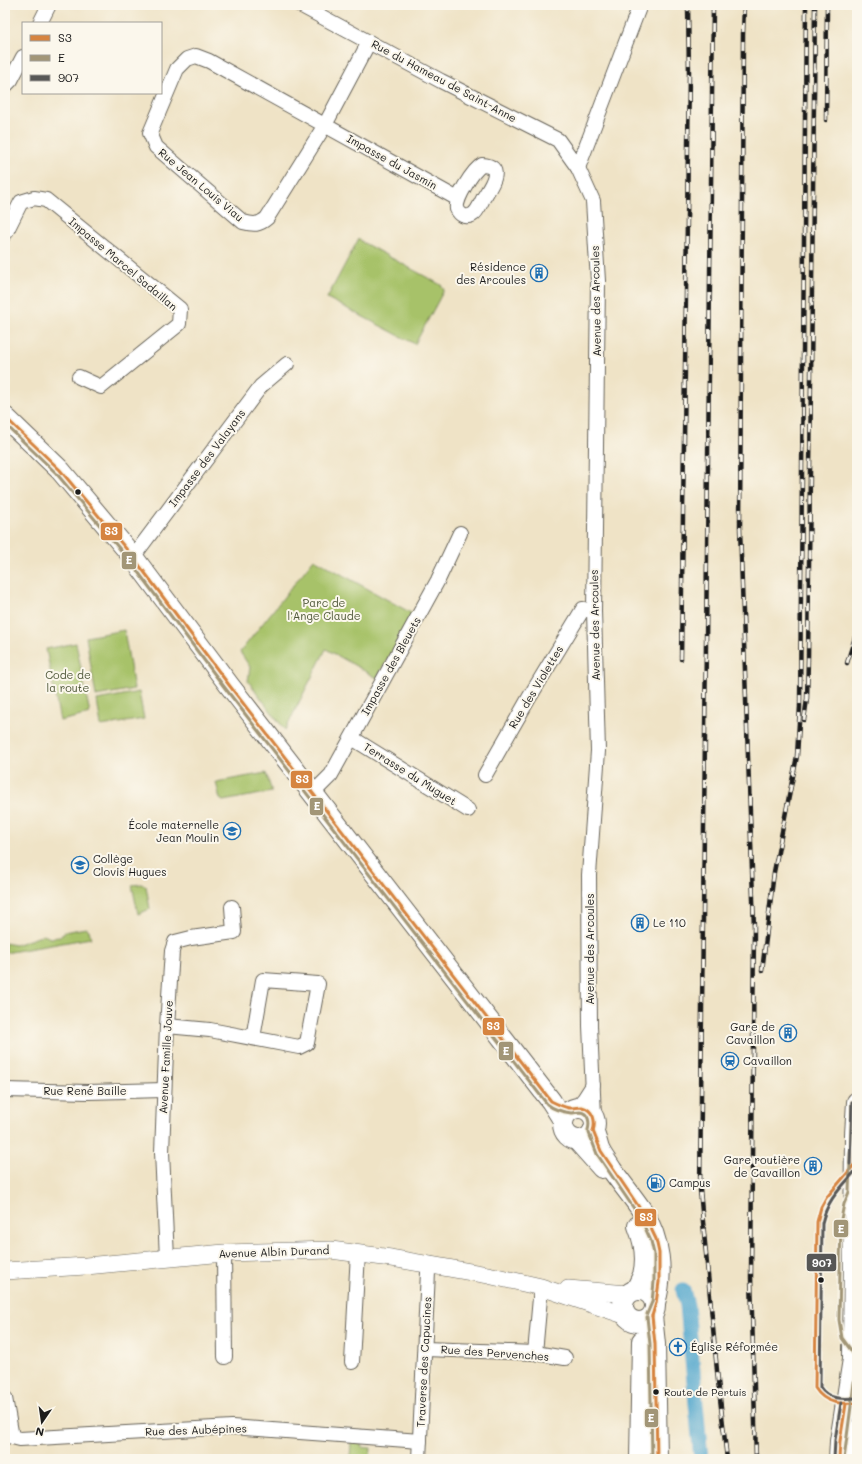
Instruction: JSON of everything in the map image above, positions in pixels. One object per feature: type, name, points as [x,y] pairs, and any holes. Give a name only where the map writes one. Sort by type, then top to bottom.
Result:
[{"type":"main road","points":[[5,417],[60,470],[133,557],[229,685],[551,1101],[571,1112],[586,1109],[590,1112],[588,1129],[608,1174],[631,1209],[639,1228],[644,1246],[645,1263],[642,1276],[632,1292],[624,1299],[623,1305],[643,1314],[655,1344],[657,1459]]},
{"type":"main road","points":[[839,1459],[840,1441],[853,1400],[857,1102]]},
{"type":"main road","points":[[571,1112],[564,1131],[572,1138],[588,1129]]},
{"type":"main road","points":[[588,1129],[599,1149],[643,1212],[654,1234],[658,1252],[659,1289],[643,1314]]},
{"type":"main road","points":[[632,1292],[642,1290],[648,1292],[652,1296],[643,1314],[640,1459]]},
{"type":"main road","points":[[854,1459],[854,1447],[857,1431]]},
{"type":"street","points":[[40,22],[49,5]]},
{"type":"street","name":"Rue du Hameau de Saint-Anne","points":[[300,5],[441,81],[558,140],[578,168]]},
{"type":"street","points":[[578,168],[640,5]]},
{"type":"street","name":"Rue Jean Louis Viau","points":[[325,124],[209,61],[196,56],[187,59],[177,69],[150,133],[156,147],[243,222],[253,225],[260,223],[268,218],[325,124],[370,42]]},
{"type":"street","points":[[5,86],[11,80],[22,59]]},
{"type":"street","name":"Impasse du Jasmin","points":[[325,124],[458,199]]},
{"type":"street","name":"Avenue des Arcoules","points":[[578,168],[593,201],[598,281],[594,611],[598,751],[589,875],[590,1026],[593,1086],[588,1129]]},
{"type":"street","name":"Impasse Marcel Sadaillan","points":[[5,234],[21,202],[34,198],[46,200],[180,309],[179,324],[101,387],[79,378]]},
{"type":"street","name":"Impasse des Valayans","points":[[133,557],[260,386],[287,364]]},
{"type":"street","name":"Impasse des Bleuets","points":[[313,793],[331,775],[352,738],[438,580],[460,534]]},
{"type":"street","name":"Rue des Violettes","points":[[485,775],[529,698],[583,609],[594,611]]},
{"type":"street","name":"Terrasse du Muguet","points":[[352,738],[468,810]]},
{"type":"street","name":"Avenue Famille Jouve","points":[[167,1258],[162,1152],[167,1026],[172,951],[175,942],[191,938],[234,932],[232,907]]},
{"type":"street","points":[[167,1026],[210,1030],[299,1047],[307,1043],[318,984],[263,980],[253,1038]]},
{"type":"street","points":[[571,1112],[584,1099],[593,1086]]},
{"type":"street","name":"Rue René Baille","points":[[5,1090],[88,1092],[164,1090]]},
{"type":"street","name":"Avenue Albin Durand","points":[[5,1271],[86,1266],[224,1253],[331,1250],[430,1264],[488,1275],[541,1287],[643,1314]]},
{"type":"street","points":[[224,1253],[226,1356]]},
{"type":"street","points":[[352,1362],[358,1253]]},
{"type":"street","name":"Traverse des Capucines","points":[[419,1459],[426,1348],[428,1272],[430,1264]]},
{"type":"street","points":[[535,1353],[541,1287]]},
{"type":"street","name":"Avenue Albin Durand","points":[[541,1287],[632,1292]]},
{"type":"street","name":"Rue des Pervenches","points":[[426,1348],[535,1353],[565,1358]]},
{"type":"street","points":[[853,1400],[857,1383]]},
{"type":"street","name":"Rue des Aubépines","points":[[5,1398],[12,1437],[20,1439],[232,1427],[420,1441]]},
{"type":"green space","points":[[359,238],[362,242],[441,285],[444,290],[415,344],[327,298]]},
{"type":"green space","name":"Parc de l'Ange Claude","points":[[314,559],[413,614],[377,678],[326,649],[285,730],[248,681],[250,667],[240,652]]},
{"type":"green space","points":[[124,630],[134,689],[96,696],[86,637]]},
{"type":"green space","name":"Code de la route","points":[[76,643],[90,714],[60,721],[46,649]]},
{"type":"green space","points":[[139,692],[144,719],[101,726],[97,700]]},
{"type":"green space","points":[[266,773],[272,792],[223,801],[220,799],[216,782]]},
{"type":"green space","points":[[141,884],[146,886],[150,909],[138,914],[132,885]]},
{"type":"green space","points":[[86,928],[89,930],[91,938],[5,953],[5,943],[15,945],[44,935],[50,938],[60,937],[64,932]]},
{"type":"green space","points":[[351,1441],[362,1442],[361,1447],[371,1448],[370,1459],[350,1459]]},
{"type":"waterway","points":[[683,1290],[687,1305],[701,1459]]},
{"type":"railway","points":[[681,659],[689,74],[688,5]]},
{"type":"railway","points":[[713,5],[700,1190],[727,1459]]},
{"type":"railway","points":[[744,5],[740,528],[754,927],[751,1277],[756,1459]]},
{"type":"railway","points":[[762,971],[774,872],[797,756],[800,706],[806,5]]},
{"type":"railway","points":[[804,720],[807,699],[808,659],[815,5]]},
{"type":"railway","points":[[826,120],[827,5]]},
{"type":"railway","points":[[847,663],[857,631]]},
{"type":"transit line","name":"S3","points":[[5,417],[60,470],[133,557],[229,685],[551,1101],[567,1108],[582,1107],[589,1111],[594,1120],[593,1131]]},
{"type":"transit line","name":"E","points":[[5,424],[56,473],[129,560],[225,688],[547,1104],[555,1109],[565,1112],[580,1112],[585,1114],[589,1124],[588,1130]]},
{"type":"transit line","name":"E","points":[[852,1102],[849,1192],[844,1204],[841,1219],[839,1320],[842,1338],[853,1353]]},
{"type":"transit line","name":"907","points":[[850,1164],[852,1102]]},
{"type":"transit line","name":"S3","points":[[855,1164],[857,1102]]},
{"type":"transit line","name":"S3","points":[[593,1131],[601,1151],[645,1216],[656,1239],[659,1253],[659,1282],[656,1303],[652,1316]]},
{"type":"transit line","name":"E","points":[[589,1133],[597,1154],[641,1219],[651,1241],[654,1254],[654,1282],[652,1302],[647,1314]]},
{"type":"transit line","name":"S3","points":[[855,1164],[826,1198],[821,1207],[817,1222],[815,1388],[823,1397],[833,1402],[857,1403]]},
{"type":"transit line","name":"907","points":[[857,1169],[831,1200],[822,1223],[820,1387],[827,1394],[836,1398],[857,1398]]},
{"type":"transit line","name":"S3","points":[[652,1316],[655,1344],[657,1459]]},
{"type":"transit line","name":"E","points":[[647,1317],[650,1344],[652,1459]]},
{"type":"transit line","name":"E","points":[[844,1459],[857,1361]]},
{"type":"transit line","name":"907","points":[[834,1459],[835,1440],[841,1403]]},
{"type":"transit line","name":"S3","points":[[839,1459],[840,1441],[846,1404]]},
{"type":"place","name":"Résidence des Arcoules","points":[[539,273]]},
{"type":"place","name":"École maternelle Jean Moulin","points":[[232,831]]},
{"type":"place","name":"Collège Clovis Hugues","points":[[80,865]]},
{"type":"place","name":"Le 110","points":[[640,923]]},
{"type":"place","name":"Gare de Cavaillon","points":[[788,1033]]},
{"type":"place","name":"Cavaillon","points":[[730,1061]]},
{"type":"place","name":"Gare routière de Cavaillon","points":[[813,1166]]},
{"type":"place","name":"Campus","points":[[656,1183]]},
{"type":"place","name":"Église Réformée","points":[[678,1347]]},
{"type":"place","name":"Route de Pertuis","points":[[656,1392]]}]
